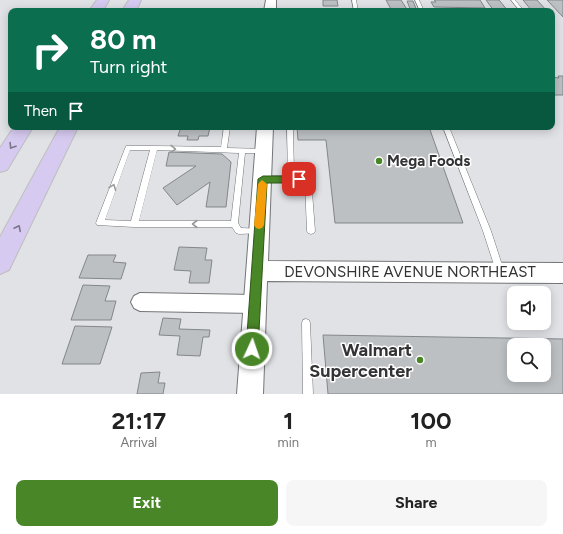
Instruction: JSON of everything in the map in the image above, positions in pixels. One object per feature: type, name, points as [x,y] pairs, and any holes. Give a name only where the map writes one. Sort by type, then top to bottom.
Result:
[{"type":"highway","points":[[0,164],[22,130]]},
{"type":"highway","points":[[0,262],[67,130]]},
{"type":"street","points":[[250,394],[265,130]]},
{"type":"street","name":"DEVONSHIRE AVENUE NORTHEAST","points":[[258,271],[563,273]]},
{"type":"street","points":[[140,302],[255,304]]},
{"type":"lane","points":[[513,0],[520,8]]},
{"type":"lane","points":[[224,150],[227,130]]},
{"type":"lane","points":[[290,130],[291,179]]},
{"type":"lane","points":[[447,130],[487,231],[500,273]]},
{"type":"lane","points":[[234,224],[100,224],[128,148],[264,151]]},
{"type":"lane","points":[[134,224],[154,148]]},
{"type":"lane","points":[[242,150],[234,224],[239,231],[259,231]]},
{"type":"lane","points":[[263,179],[308,179],[311,231]]},
{"type":"lane","points":[[306,323],[308,394]]},
{"type":"building","points":[[323,0],[337,0],[338,6],[323,6]]},
{"type":"building","points":[[386,0],[401,0],[406,8],[390,8]]},
{"type":"building","points":[[434,0],[480,0],[485,8],[434,7],[431,2],[436,2]]},
{"type":"building","points":[[486,0],[499,0],[506,8],[492,8]]},
{"type":"building","points":[[523,0],[537,0],[544,8],[530,8]]},
{"type":"building","points":[[547,0],[563,0],[563,17],[555,8]]},
{"type":"building","points":[[407,1],[413,1],[416,8],[410,8]]},
{"type":"building","points":[[558,76],[563,76],[563,95],[555,95],[555,77],[559,78]]},
{"type":"building","points":[[180,130],[209,130],[208,136],[199,136],[198,140],[187,140],[188,136],[178,136]]},
{"type":"building","points":[[297,130],[430,130],[463,223],[335,223],[326,140],[298,140]]},
{"type":"building","points":[[169,152],[222,154],[231,162],[226,207],[206,207],[210,182],[177,205],[163,188],[196,166],[166,166]]},
{"type":"building","points":[[179,247],[207,248],[205,260],[212,260],[209,283],[189,283],[191,271],[174,270]]},
{"type":"building","points":[[88,255],[116,255],[113,262],[126,263],[121,279],[79,278]]},
{"type":"building","points":[[83,285],[110,286],[105,301],[116,301],[111,320],[71,320]]},
{"type":"building","points":[[163,318],[181,319],[179,329],[210,330],[209,337],[203,337],[200,356],[177,355],[180,336],[159,335]]},
{"type":"building","points":[[75,326],[112,327],[100,364],[62,364]]},
{"type":"building","name":"Walmart Supercenter","points":[[323,335],[507,338],[507,382],[551,382],[551,339],[563,339],[563,394],[328,394]]},
{"type":"building","points":[[160,372],[158,383],[165,383],[163,394],[137,394],[141,373]]},
{"type":"slow traffic","points":[[259,225],[262,184]]},
{"type":"place","name":"Mega Foods","points":[[379,161]]},
{"type":"place","name":"Walmart Supercenter","points":[[420,360]]},
{"type":"route","points":[[252,349],[263,179],[299,179]]}]
